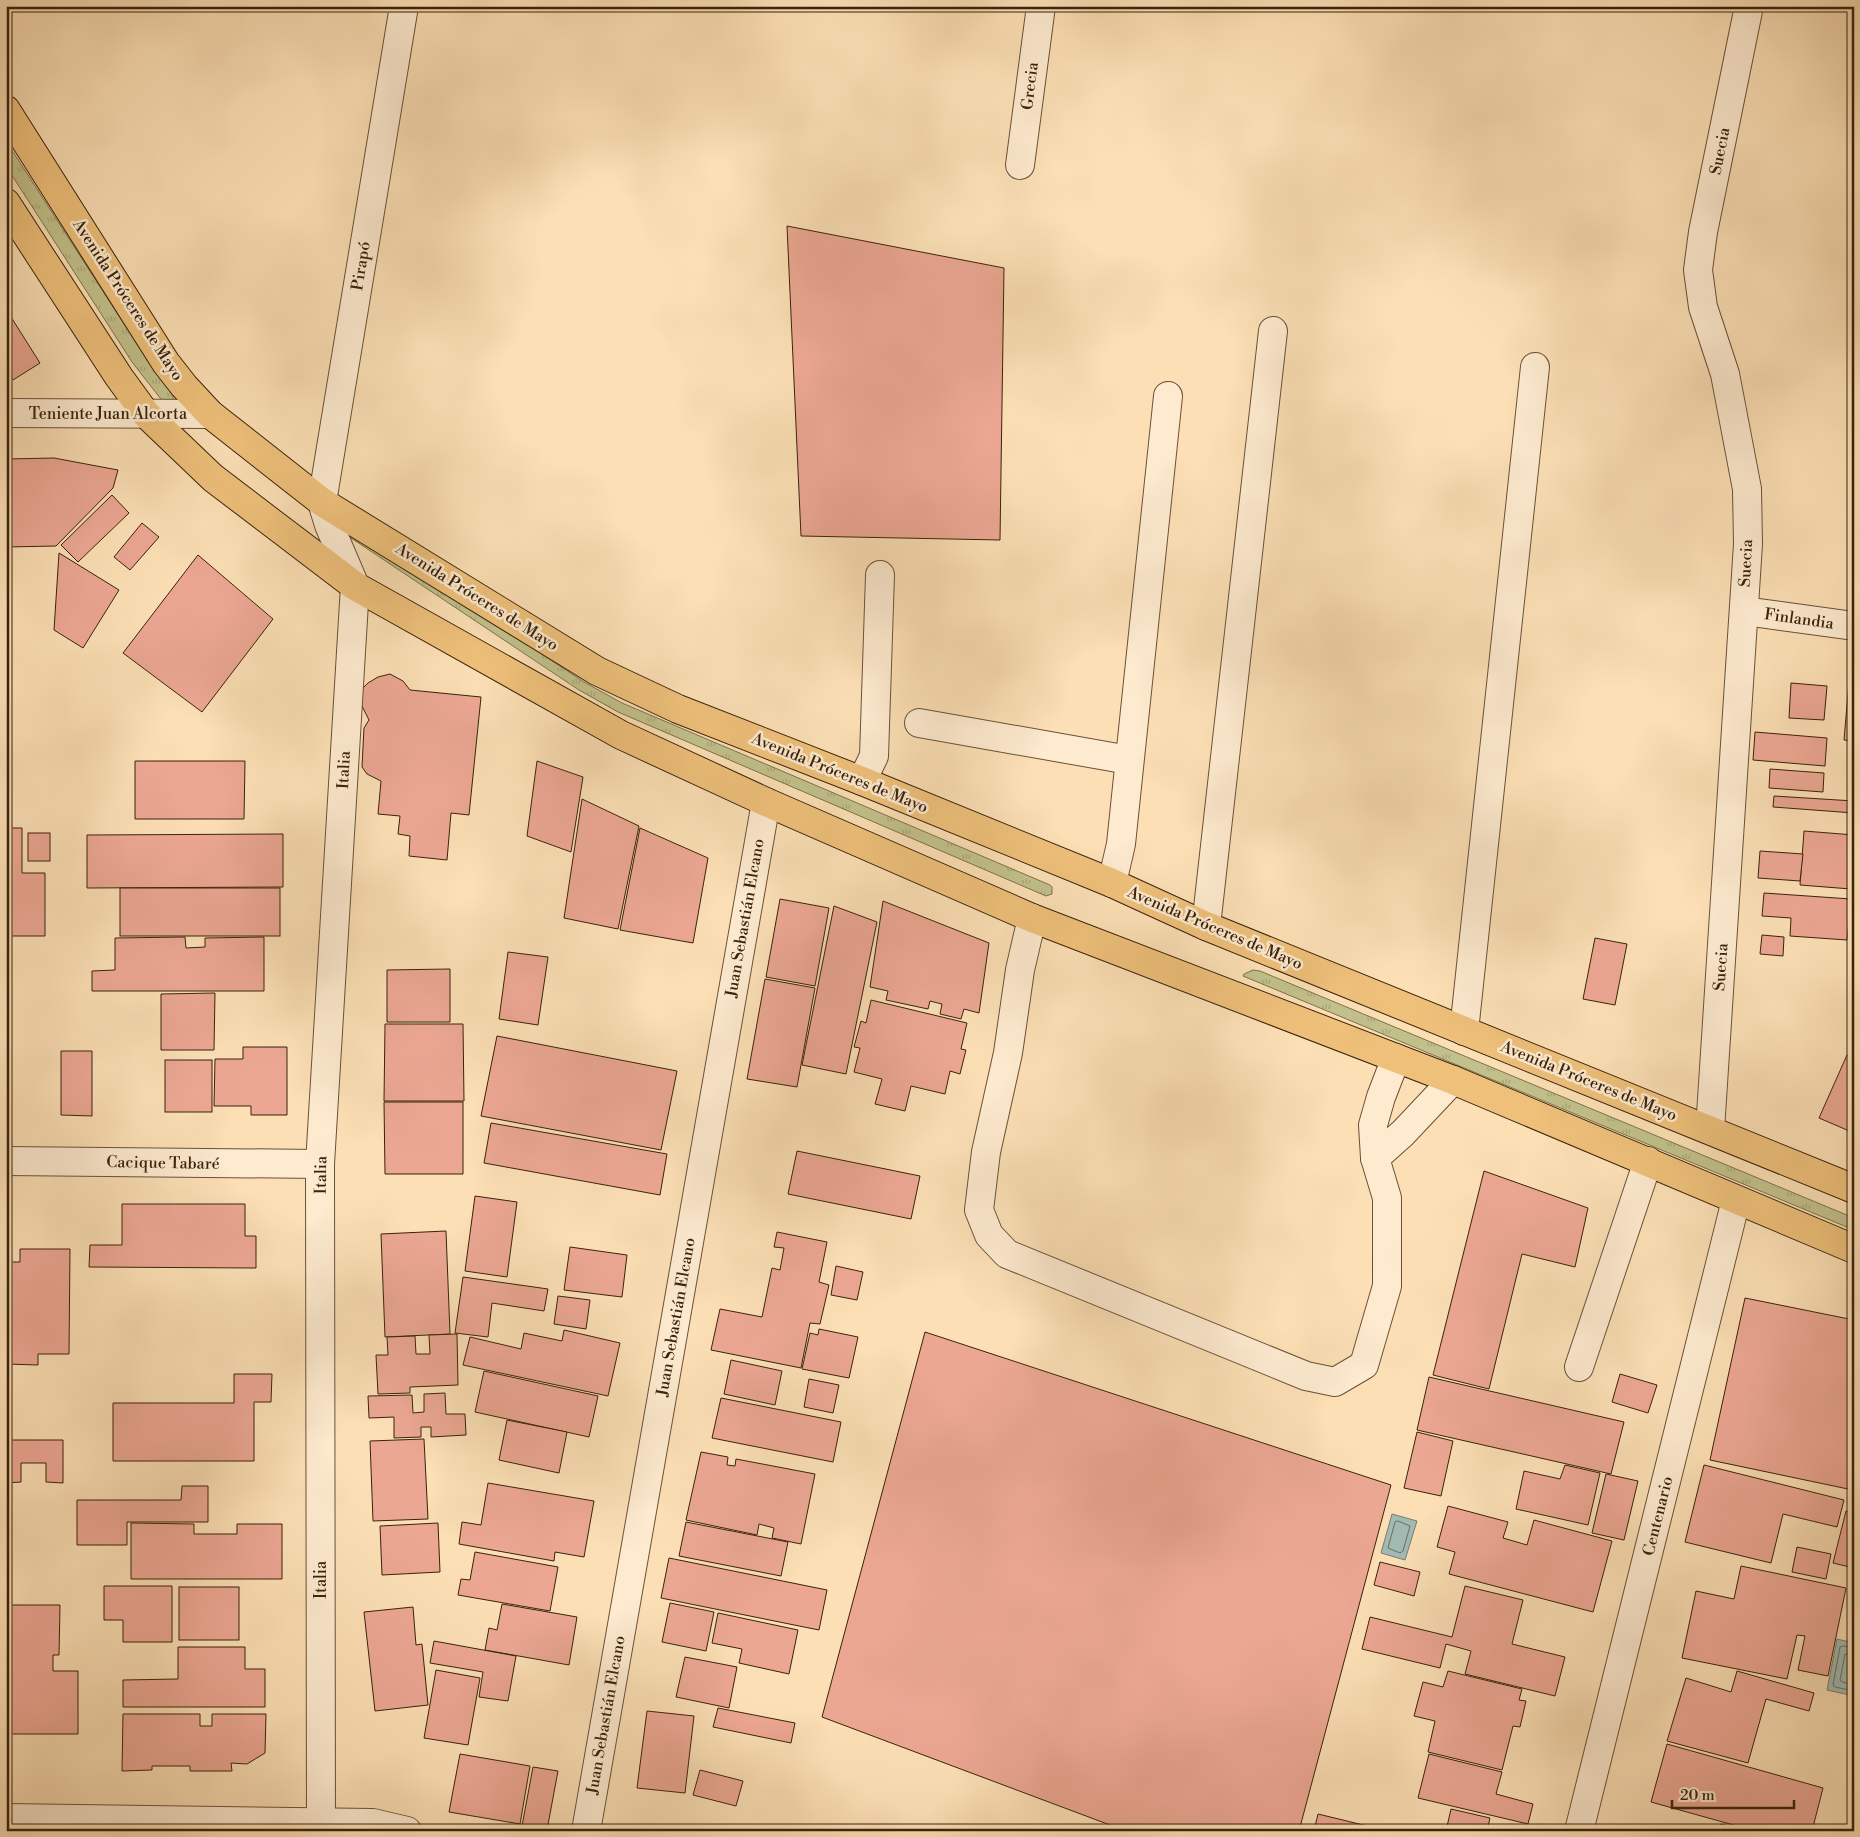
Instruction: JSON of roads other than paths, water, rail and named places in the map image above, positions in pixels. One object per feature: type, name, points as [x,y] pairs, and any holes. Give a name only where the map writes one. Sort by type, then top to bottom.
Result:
[{"type":"highway","name":"Avenida Próceres de Mayo","points":[[6,110],[166,363],[184,386],[210,414],[326,513],[597,671],[678,709],[1112,884],[1206,926],[1854,1189]]},
{"type":"highway","points":[[6,203],[119,377],[146,414],[214,478],[355,586],[621,735],[766,802],[1032,918],[1453,1080],[1854,1249]]},
{"type":"street","name":"Pirapó","points":[[326,513],[404,6]]},
{"type":"street","name":"Grecia","points":[[1020,165],[1041,6]]},
{"type":"street","name":"Suecia","points":[[1710,1130],[1748,544],[1747,489],[1725,374],[1703,307],[1698,270],[1703,232],[1749,6]]},
{"type":"street","points":[[1206,926],[1274,330]]},
{"type":"street","points":[[1464,1031],[1535,367]]},
{"type":"street","points":[[1112,884],[1121,844],[1168,396]]},
{"type":"street","name":"Teniente Juan Alcorta","points":[[6,413],[210,414]]},
{"type":"street","name":"Italia","points":[[321,1826],[320,1164],[355,586],[326,513]]},
{"type":"street","points":[[862,782],[874,756],[880,575]]},
{"type":"street","name":"Finlandia","points":[[1744,611],[1854,626]]},
{"type":"street","points":[[919,723],[1129,760]]},
{"type":"street","name":"Juan Sebastián Elcano","points":[[586,1831],[766,802]]},
{"type":"street","points":[[1032,918],[1020,970],[1008,1054],[986,1152],[979,1210],[989,1235],[1007,1254],[1306,1376],[1335,1382],[1364,1365],[1387,1286],[1387,1198],[1375,1158],[1373,1125],[1396,1058]]},
{"type":"street","points":[[1375,1158],[1403,1133],[1453,1080]]},
{"type":"street","name":"Cacique Tabaré","points":[[6,1161],[320,1164]]},
{"type":"street","points":[[1579,1367],[1648,1161]]},
{"type":"street","name":"Centenario","points":[[1579,1831],[1736,1200]]},
{"type":"street","points":[[6,1818],[321,1826],[373,1823],[407,1831]]},
{"type":"water","points":[[1392,1514],[1417,1521],[1405,1560],[1381,1553]]},
{"type":"water","points":[[1837,1639],[1854,1643],[1854,1696],[1827,1690]]}]
